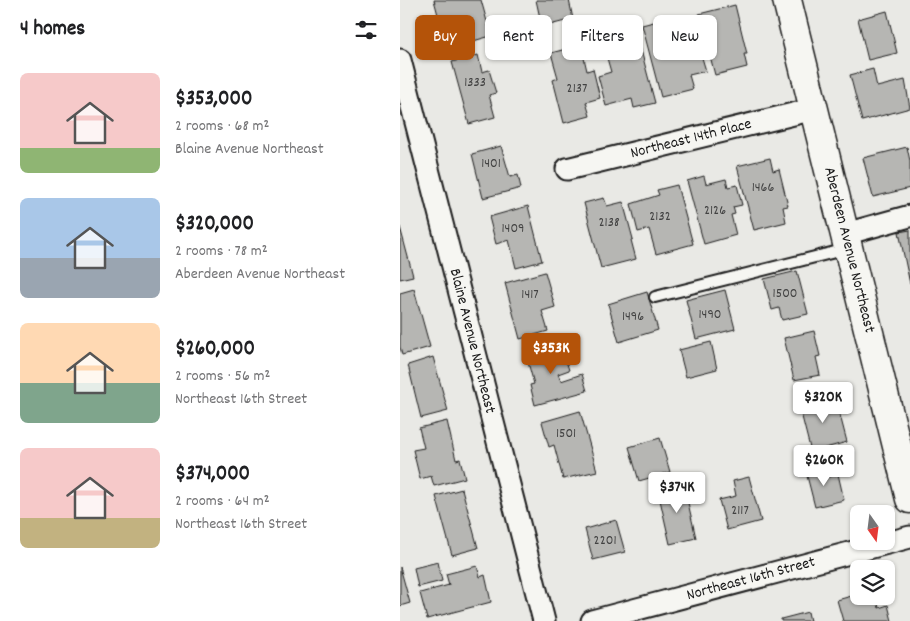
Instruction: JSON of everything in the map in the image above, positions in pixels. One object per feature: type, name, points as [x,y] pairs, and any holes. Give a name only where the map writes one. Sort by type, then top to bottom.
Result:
[{"type":"street","name":"Aberdeen Avenue Northeast","points":[[787,0],[910,499]]},
{"type":"street","name":"Blaine Avenue Northeast","points":[[400,60],[544,621]]},
{"type":"street","name":"Northeast 14th Place","points":[[567,170],[814,109]]},
{"type":"street","points":[[846,241],[910,216]]},
{"type":"street","name":"Northeast 16th Street","points":[[592,621],[910,537]]},
{"type":"lane","points":[[655,297],[846,241]]},
{"type":"building","points":[[434,0],[481,0],[485,15],[485,38],[475,40],[475,15],[438,15]]},
{"type":"building","points":[[536,0],[569,0],[572,15],[562,15],[562,22],[552,24],[552,15],[539,15]]},
{"type":"building","points":[[735,5],[747,54],[744,54],[747,67],[715,75],[711,60],[717,60],[717,15],[699,14]]},
{"type":"building","points":[[887,11],[897,53],[868,60],[858,19]]},
{"type":"building","points":[[653,22],[653,60],[703,60],[706,71],[689,75],[693,89],[661,97],[643,25]]},
{"type":"building","points":[[562,50],[562,60],[584,60],[587,71],[593,69],[600,98],[586,102],[590,116],[564,123],[553,80],[558,78],[552,53]]},
{"type":"building","points":[[478,55],[482,72],[489,70],[496,93],[489,95],[495,117],[469,124],[452,62],[475,60],[475,56]]},
{"type":"building","points":[[643,58],[655,103],[634,108],[632,99],[606,106],[598,76],[611,72],[608,60],[643,60]]},
{"type":"building","points":[[873,69],[877,87],[905,80],[910,108],[862,121],[850,75]]},
{"type":"building","points":[[501,146],[510,177],[518,175],[521,188],[483,198],[472,154]]},
{"type":"building","points":[[907,147],[910,161],[910,188],[873,197],[863,158]]},
{"type":"building","points":[[770,158],[773,171],[779,169],[788,206],[783,207],[786,222],[754,230],[737,166]]},
{"type":"building","points":[[704,176],[706,184],[726,179],[728,187],[737,185],[742,205],[733,207],[735,214],[731,215],[736,235],[704,244],[687,181]]},
{"type":"building","points":[[677,185],[693,244],[656,254],[649,229],[638,232],[631,204],[659,195],[657,190]]},
{"type":"building","points":[[604,198],[607,206],[623,202],[633,239],[631,240],[636,259],[601,268],[584,203]]},
{"type":"building","points":[[528,206],[542,261],[516,268],[509,240],[496,244],[489,217]]},
{"type":"building","points":[[400,227],[413,276],[400,279]]},
{"type":"building","points":[[910,230],[910,284],[899,232]]},
{"type":"building","points":[[797,271],[808,314],[782,320],[779,308],[772,310],[764,279]]},
{"type":"building","points":[[545,272],[555,307],[542,311],[548,331],[520,339],[505,283]]},
{"type":"building","points":[[414,289],[430,347],[402,355],[400,347],[400,293]]},
{"type":"building","points":[[725,290],[735,329],[696,339],[686,300]]},
{"type":"building","points":[[647,292],[658,330],[619,342],[608,304]]},
{"type":"building","points":[[814,331],[820,356],[816,357],[820,375],[794,380],[784,338]]},
{"type":"building","points":[[551,340],[555,357],[564,355],[569,370],[558,374],[561,381],[582,374],[587,391],[535,405],[530,385],[534,384],[524,348]]},
{"type":"building","points":[[711,342],[717,369],[686,377],[679,350]]},
{"type":"building","points":[[433,357],[448,411],[421,418],[408,365]]},
{"type":"building","points":[[835,396],[847,442],[811,452],[799,405]]},
{"type":"building","points":[[580,411],[597,471],[563,479],[554,445],[549,447],[542,422]]},
{"type":"building","points":[[447,421],[456,460],[460,459],[465,478],[434,486],[431,476],[420,479],[413,450],[424,448],[419,428]]},
{"type":"building","points":[[660,438],[670,472],[639,481],[629,447]]},
{"type":"building","points":[[825,467],[828,477],[838,474],[844,500],[815,507],[806,472]]},
{"type":"building","points":[[749,477],[761,521],[727,530],[719,500],[736,496],[733,481]]},
{"type":"building","points":[[684,485],[696,538],[670,544],[658,491]]},
{"type":"building","points":[[462,489],[478,548],[452,555],[436,496]]},
{"type":"building","points":[[616,520],[625,552],[593,560],[585,529]]},
{"type":"building","points":[[438,562],[442,581],[418,587],[414,568]]},
{"type":"building","points":[[477,566],[480,577],[485,575],[491,602],[427,619],[420,593],[449,585],[446,574]]},
{"type":"building","points":[[400,567],[410,603],[400,606]]},
{"type":"building","points":[[850,596],[850,605],[878,605],[879,608],[888,605],[892,621],[843,621],[837,600]]},
{"type":"building","points":[[808,612],[810,621],[781,621],[781,619]]}]
